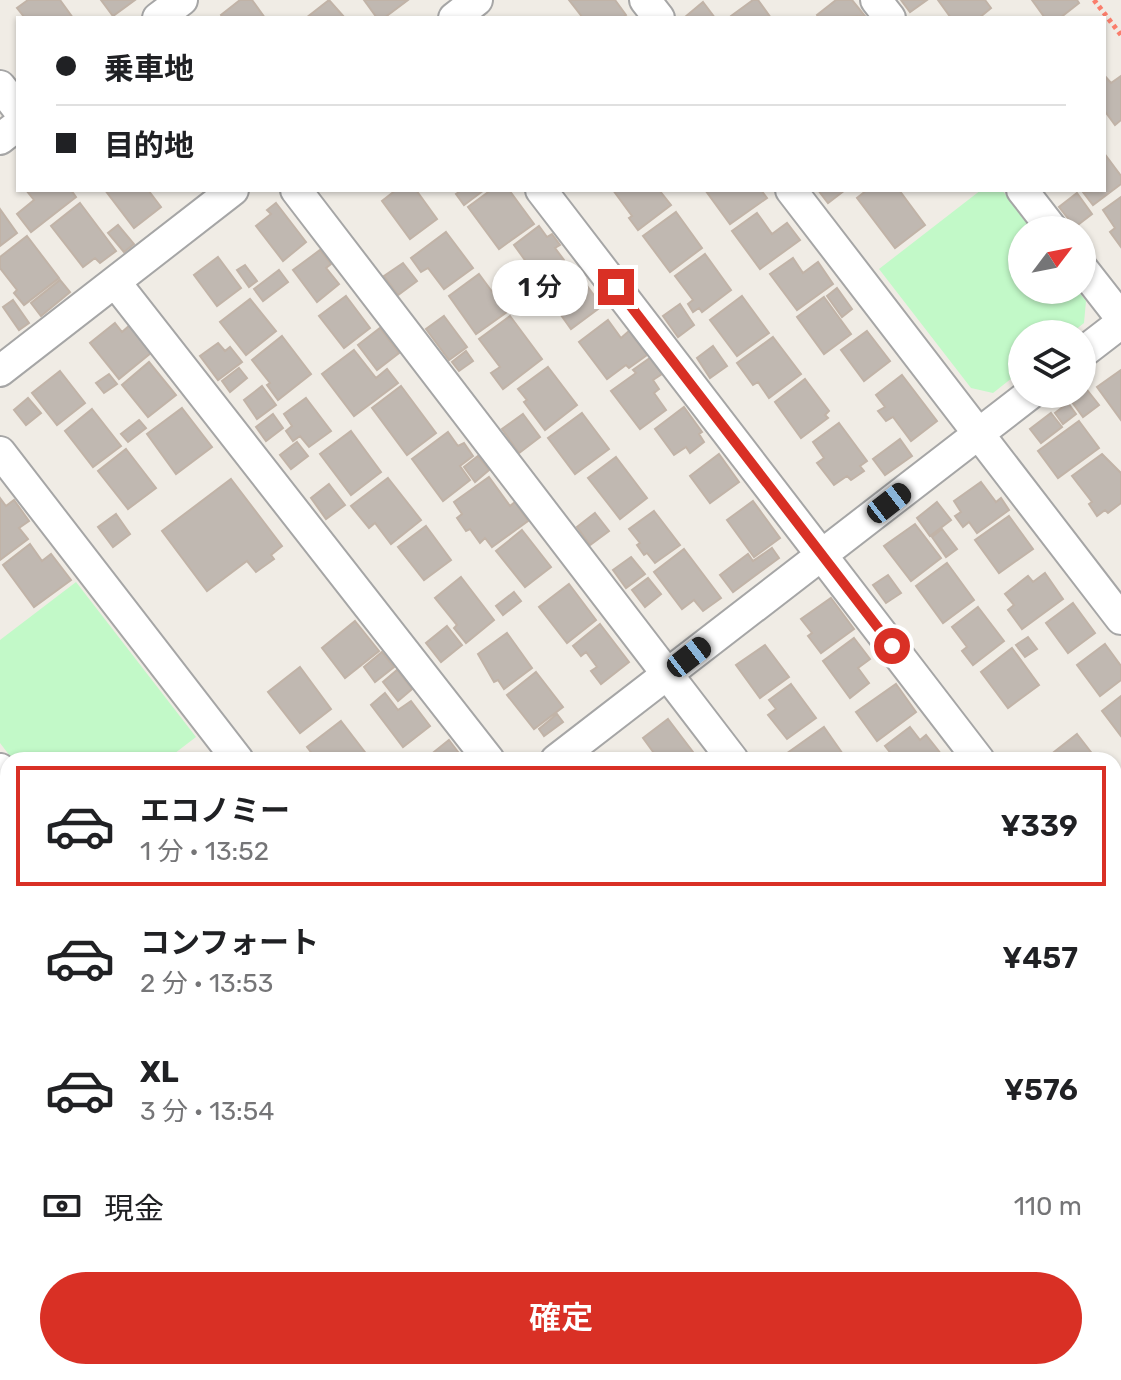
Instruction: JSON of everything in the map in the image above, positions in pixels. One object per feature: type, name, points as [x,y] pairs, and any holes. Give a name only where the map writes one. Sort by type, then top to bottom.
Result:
[{"type":"street","points":[[161,16],[182,0]]},
{"type":"street","points":[[457,16],[477,0]]},
{"type":"street","points":[[645,0],[657,16]]},
{"type":"street","points":[[876,0],[888,16]]},
{"type":"street","points":[[0,86],[16,106]]},
{"type":"street","points":[[0,139],[16,127]]},
{"type":"street","points":[[0,371],[230,192]]},
{"type":"street","points":[[298,192],[727,752]]},
{"type":"street","points":[[543,192],[973,752]]},
{"type":"street","points":[[793,192],[1121,619]]},
{"type":"street","points":[[1024,192],[1042,216]]},
{"type":"street","points":[[115,282],[483,752]]},
{"type":"street","points":[[1096,287],[1121,321],[1096,342]]},
{"type":"street","points":[[566,752],[1012,408]]},
{"type":"street","points":[[0,452],[232,752]]},
{"type":"path","points":[[1094,0],[1121,35]]},
{"type":"green space","points":[[978,192],[1004,192],[1022,216],[1008,216],[1008,304],[1086,304],[1084,320],[1008,320],[1008,381],[993,393],[971,388],[879,269]]},
{"type":"green space","points":[[76,582],[196,737],[176,752],[7,752],[0,743],[0,640]]},
{"type":"building","points":[[28,0],[60,0],[72,16],[23,16],[17,8]]},
{"type":"building","points":[[101,0],[135,0],[113,16]]},
{"type":"building","points":[[240,0],[252,0],[264,16],[222,16]]},
{"type":"building","points":[[329,0],[343,16],[309,16]]},
{"type":"building","points":[[364,0],[408,0],[387,16],[376,16]]},
{"type":"building","points":[[569,0],[615,0],[626,15],[625,16],[581,16]]},
{"type":"building","points":[[753,0],[758,0],[770,16],[731,16]]},
{"type":"building","points":[[836,0],[852,0],[865,16],[818,16]]},
{"type":"building","points":[[901,0],[927,0],[910,12]]},
{"type":"building","points":[[938,0],[985,0],[991,8],[981,16],[950,16]]},
{"type":"building","points":[[1032,0],[1077,0],[1079,3],[1063,16],[1044,16]]},
{"type":"building","points":[[703,2],[714,16],[686,16]]},
{"type":"building","points":[[1121,76],[1121,120],[1115,125],[1106,113],[1106,77],[1111,83]]},
{"type":"building","points":[[1106,156],[1121,176],[1121,184],[1093,205],[1083,192],[1106,192]]},
{"type":"building","points":[[28,192],[72,192],[76,197],[31,232],[17,214],[34,200]]},
{"type":"building","points":[[107,192],[150,192],[161,207],[134,228]]},
{"type":"building","points":[[393,192],[417,192],[437,219],[410,239],[382,201]]},
{"type":"building","points":[[459,192],[481,192],[464,205],[456,194]]},
{"type":"building","points":[[488,192],[510,192],[534,224],[499,249],[468,207]]},
{"type":"building","points":[[614,192],[661,192],[671,205],[638,230],[629,218],[632,216]]},
{"type":"building","points":[[707,192],[762,192],[767,198],[730,224]]},
{"type":"building","points":[[820,192],[842,192],[828,203]]},
{"type":"building","points":[[864,192],[900,192],[925,225],[895,248],[857,198]]},
{"type":"building","points":[[1077,193],[1092,214],[1066,216],[1059,207]]},
{"type":"building","points":[[1121,197],[1121,247],[1110,232],[1115,228],[1103,210]]},
{"type":"building","points":[[80,203],[116,251],[100,263],[95,258],[83,267],[51,226]]},
{"type":"building","points":[[276,203],[306,242],[283,261],[256,226],[271,214],[267,210]]},
{"type":"building","points":[[0,209],[17,233],[0,246]]},
{"type":"building","points":[[676,212],[702,248],[670,272],[643,236]]},
{"type":"building","points":[[757,213],[772,234],[787,223],[800,240],[760,269],[732,231]]},
{"type":"building","points":[[118,225],[134,244],[124,252],[108,233]]},
{"type":"building","points":[[539,226],[547,237],[552,234],[560,245],[555,248],[564,260],[538,278],[514,245]]},
{"type":"building","points":[[446,232],[473,268],[444,289],[428,268],[421,272],[411,258]]},
{"type":"building","points":[[27,236],[59,278],[24,305],[0,268],[0,257]]},
{"type":"building","points":[[320,250],[331,264],[326,268],[339,284],[317,302],[293,270]]},
{"type":"building","points":[[705,254],[731,290],[702,312],[699,308],[693,312],[688,304],[693,300],[675,276]]},
{"type":"building","points":[[218,257],[241,288],[217,306],[194,275]]},
{"type":"building","points":[[793,258],[803,273],[818,262],[833,284],[797,310],[770,274]]},
{"type":"building","points":[[403,263],[417,281],[398,295],[384,276]]},
{"type":"building","points":[[245,265],[257,281],[249,287],[237,270]]},
{"type":"building","points":[[279,270],[288,282],[263,301],[254,289]]},
{"type":"building","points":[[576,271],[602,306],[571,329],[546,294]]},
{"type":"building","points":[[479,274],[507,312],[476,334],[449,296]]},
{"type":"building","points":[[60,280],[70,292],[41,316],[31,303]]},
{"type":"building","points":[[837,288],[852,309],[842,317],[827,296]]},
{"type":"building","points":[[346,296],[370,328],[344,348],[319,316]]},
{"type":"building","points":[[742,296],[769,333],[737,356],[710,320]]},
{"type":"building","points":[[824,297],[851,334],[824,354],[797,317]]},
{"type":"building","points":[[250,299],[276,331],[246,355],[220,322]]},
{"type":"building","points":[[13,300],[29,323],[19,330],[3,307]]},
{"type":"building","points":[[680,304],[694,325],[678,337],[663,316]]},
{"type":"building","points":[[444,316],[467,347],[449,360],[426,329]]},
{"type":"building","points":[[510,316],[542,359],[503,389],[491,373],[500,367],[479,339]]},
{"type":"building","points":[[608,320],[621,338],[629,331],[647,355],[607,379],[579,342]]},
{"type":"building","points":[[115,323],[122,332],[130,325],[152,352],[119,379],[90,343]]},
{"type":"building","points":[[380,328],[399,353],[377,370],[358,345]]},
{"type":"building","points":[[867,331],[890,361],[864,381],[841,350]]},
{"type":"building","points":[[282,336],[311,374],[278,400],[267,385],[270,383],[252,360]]},
{"type":"building","points":[[773,337],[801,374],[769,398],[758,382],[753,385],[737,363]]},
{"type":"building","points":[[218,343],[225,351],[230,347],[242,362],[218,380],[200,356]]},
{"type":"building","points":[[713,346],[727,366],[710,378],[697,358]]},
{"type":"building","points":[[354,350],[376,378],[387,369],[398,383],[354,416],[322,374]]},
{"type":"building","points":[[466,351],[473,361],[459,371],[452,362]]},
{"type":"building","points":[[650,358],[662,374],[653,380],[659,389],[654,393],[666,410],[640,429],[611,391],[636,373],[633,370]]},
{"type":"building","points":[[149,362],[176,395],[148,417],[122,385]]},
{"type":"building","points":[[548,367],[577,405],[545,430],[518,389]]},
{"type":"building","points":[[239,368],[247,378],[230,392],[222,381]]},
{"type":"building","points":[[1121,370],[1121,420],[1097,387]]},
{"type":"building","points":[[60,371],[85,403],[57,425],[32,393]]},
{"type":"building","points":[[109,374],[117,384],[104,393],[96,383]]},
{"type":"building","points":[[902,375],[937,421],[911,441],[893,417],[886,421],[878,411],[885,407],[876,395]]},
{"type":"building","points":[[805,379],[829,411],[825,415],[828,418],[801,438],[775,402]]},
{"type":"building","points":[[262,386],[276,405],[257,419],[244,400]]},
{"type":"building","points":[[401,386],[436,433],[407,455],[372,408]]},
{"type":"building","points":[[28,398],[41,413],[26,425],[14,410]]},
{"type":"building","points":[[306,398],[331,431],[309,447],[300,436],[293,441],[286,431],[292,426],[284,414]]},
{"type":"building","points":[[684,407],[702,432],[699,434],[704,442],[690,453],[686,447],[674,455],[655,429]]},
{"type":"building","points":[[182,408],[212,447],[176,474],[147,434]]},
{"type":"building","points":[[1062,408],[1072,408],[1076,414],[1063,424],[1055,413]]},
{"type":"building","points":[[1076,408],[1095,408],[1083,417]]},
{"type":"building","points":[[92,409],[121,446],[93,467],[65,431]]},
{"type":"building","points":[[582,413],[609,449],[575,474],[548,438]]},
{"type":"building","points":[[1051,413],[1062,427],[1041,443],[1030,429]]},
{"type":"building","points":[[273,414],[283,428],[266,441],[256,427]]},
{"type":"building","points":[[523,414],[540,437],[519,453],[502,429]]},
{"type":"building","points":[[139,420],[146,428],[128,442],[121,434]]},
{"type":"building","points":[[1079,421],[1099,448],[1058,478],[1038,451]]},
{"type":"building","points":[[839,423],[867,461],[860,466],[864,471],[851,480],[847,476],[834,485],[817,463],[824,458],[813,442]]},
{"type":"building","points":[[351,431],[381,472],[351,495],[320,454]]},
{"type":"building","points":[[448,432],[458,446],[464,443],[473,456],[460,466],[470,480],[443,501],[412,459]]},
{"type":"building","points":[[900,439],[912,456],[885,475],[873,459]]},
{"type":"building","points":[[297,442],[308,456],[291,469],[280,455]]},
{"type":"building","points":[[126,449],[156,488],[128,509],[98,471]]},
{"type":"building","points":[[719,454],[739,482],[710,503],[690,476]]},
{"type":"building","points":[[1102,454],[1121,473],[1121,503],[1108,513],[1105,510],[1097,516],[1089,504],[1092,502],[1072,476]]},
{"type":"building","points":[[478,456],[489,470],[475,482],[464,467]]},
{"type":"building","points":[[616,457],[647,498],[620,519],[588,478]]},
{"type":"building","points":[[489,477],[510,506],[515,502],[528,521],[492,547],[485,538],[480,543],[470,529],[466,531],[457,518],[462,514],[454,502]]},
{"type":"building","points":[[388,478],[421,520],[391,544],[375,523],[369,528],[351,506]]},
{"type":"building","points":[[231,479],[282,546],[271,555],[274,559],[256,572],[247,561],[207,591],[162,531]]},
{"type":"building","points":[[981,482],[996,502],[1001,498],[1009,510],[977,533],[969,522],[963,527],[955,516],[961,512],[954,501]]},
{"type":"building","points":[[329,484],[345,505],[326,519],[311,498]]},
{"type":"building","points":[[0,498],[6,506],[14,500],[29,521],[19,528],[28,539],[0,560]]},
{"type":"building","points":[[753,501],[780,538],[754,557],[727,520]]},
{"type":"building","points":[[937,502],[951,520],[930,536],[917,518]]},
{"type":"building","points":[[654,511],[680,545],[655,563],[647,553],[644,555],[637,545],[640,543],[629,529]]},
{"type":"building","points":[[595,513],[609,531],[590,545],[577,527]]},
{"type":"building","points":[[116,514],[130,534],[113,547],[98,527]]},
{"type":"building","points":[[1009,516],[1033,549],[999,573],[975,540]]},
{"type":"building","points":[[915,524],[941,558],[911,581],[884,546]]},
{"type":"building","points":[[426,526],[451,560],[424,580],[398,547]]},
{"type":"building","points":[[942,529],[957,549],[946,557],[932,537]]},
{"type":"building","points":[[522,530],[551,567],[525,587],[496,551]]},
{"type":"building","points":[[30,544],[42,561],[51,554],[71,580],[34,607],[3,565]]},
{"type":"building","points":[[772,548],[779,558],[733,592],[720,575],[748,554],[753,561]]},
{"type":"building","points":[[684,549],[721,598],[703,611],[694,600],[682,609],[654,572]]},
{"type":"building","points":[[631,557],[645,574],[626,588],[613,570]]},
{"type":"building","points":[[947,563],[974,600],[943,623],[916,586]]},
{"type":"building","points":[[1045,573],[1063,599],[1022,629],[1008,610],[1014,605],[1005,594],[1028,576],[1033,582]]},
{"type":"building","points":[[888,575],[901,593],[886,603],[873,585]]},
{"type":"building","points":[[461,577],[494,620],[466,643],[454,628],[457,625],[435,598]]},
{"type":"building","points":[[648,578],[661,594],[645,607],[632,590]]},
{"type":"building","points":[[569,584],[596,620],[567,643],[539,607]]},
{"type":"building","points":[[514,592],[521,601],[503,615],[496,606]]},
{"type":"building","points":[[831,598],[854,629],[821,653],[808,636],[812,633],[801,619]]},
{"type":"building","points":[[1073,603],[1095,633],[1068,653],[1046,623]]},
{"type":"building","points":[[978,607],[1004,641],[973,665],[962,651],[967,647],[952,627]]},
{"type":"building","points":[[355,621],[379,651],[345,678],[322,648]]},
{"type":"building","points":[[600,624],[629,662],[601,684],[591,671],[597,667],[586,652],[581,656],[573,646]]},
{"type":"building","points":[[447,626],[462,645],[441,662],[426,643]]},
{"type":"building","points":[[507,633],[532,668],[504,689],[498,680],[494,682],[478,654]]},
{"type":"building","points":[[1028,637],[1037,649],[1025,657],[1016,645]]},
{"type":"building","points":[[854,638],[870,659],[858,668],[869,683],[850,698],[823,661]]},
{"type":"building","points":[[1105,644],[1121,666],[1121,680],[1100,696],[1077,665]]},
{"type":"building","points":[[765,645],[789,677],[760,698],[736,665]]},
{"type":"building","points":[[1012,648],[1039,685],[1008,708],[981,672]]},
{"type":"building","points":[[382,652],[394,667],[375,682],[364,667]]},
{"type":"building","points":[[300,667],[331,709],[300,733],[268,692]]},
{"type":"building","points":[[397,670],[412,689],[398,701],[383,682]]},
{"type":"building","points":[[536,672],[563,707],[534,729],[507,695]]},
{"type":"building","points":[[791,684],[816,718],[787,739],[768,715],[776,709],[769,700]]},
{"type":"building","points":[[896,684],[916,712],[877,741],[856,712]]},
{"type":"building","points":[[385,693],[398,710],[411,701],[430,726],[403,747],[371,705]]},
{"type":"building","points":[[1121,696],[1121,736],[1102,711]]},
{"type":"building","points":[[557,714],[563,722],[544,736],[539,729]]},
{"type":"building","points":[[668,719],[693,752],[653,752],[643,738]]},
{"type":"building","points":[[341,721],[365,752],[311,752],[307,747]]},
{"type":"building","points":[[824,727],[841,752],[789,752]]},
{"type":"building","points":[[910,727],[920,740],[926,735],[939,752],[890,752],[885,746]]},
{"type":"building","points":[[1077,734],[1091,752],[1054,752]]},
{"type":"building","points":[[449,740],[458,752],[434,752]]},
{"type":"route","points":[[616,287],[892,646]]}]
